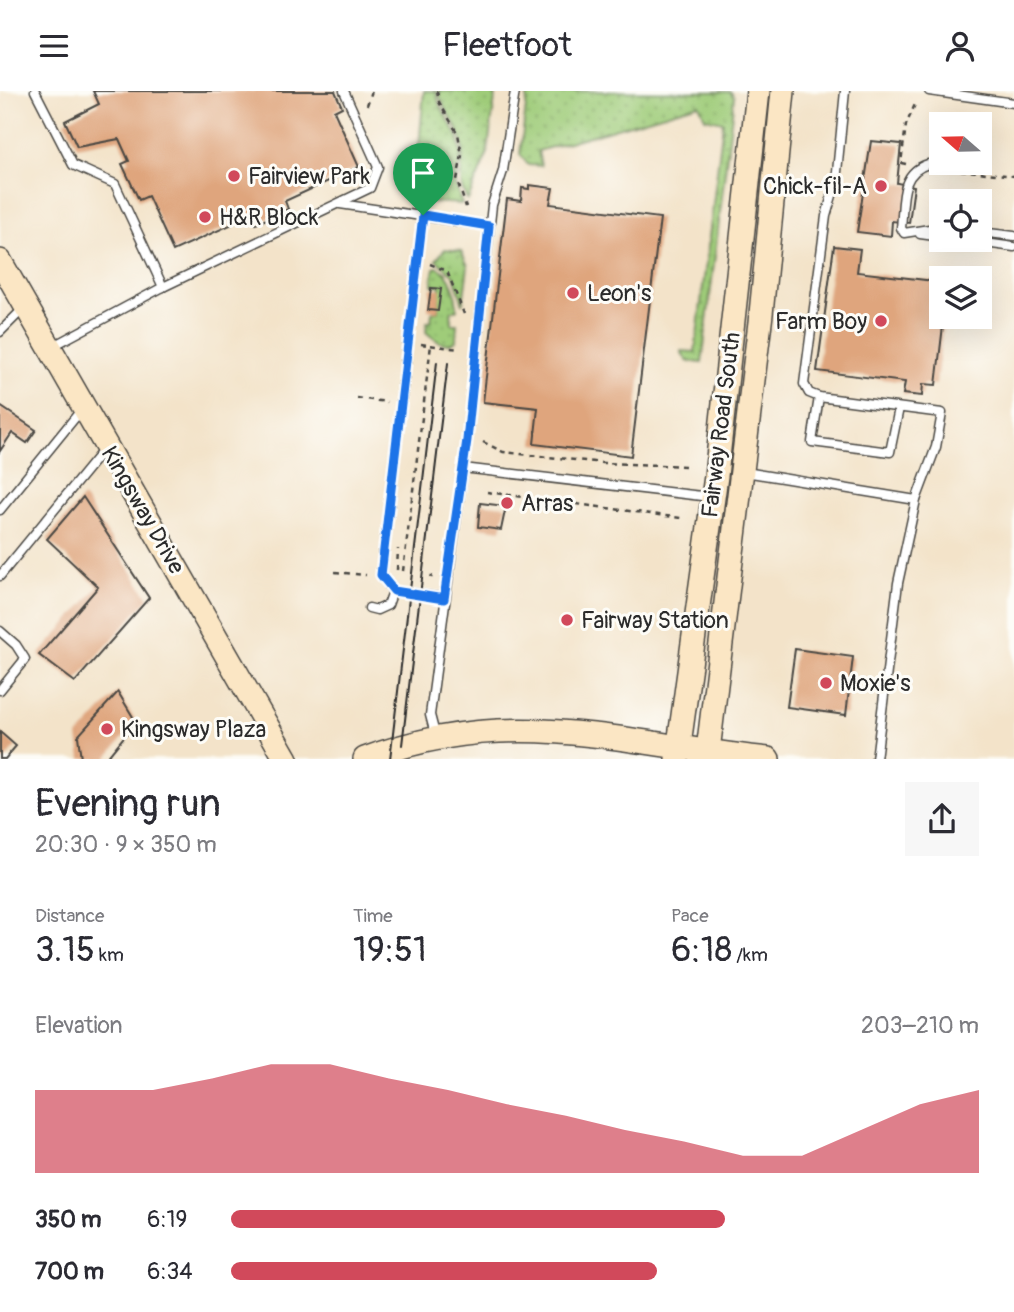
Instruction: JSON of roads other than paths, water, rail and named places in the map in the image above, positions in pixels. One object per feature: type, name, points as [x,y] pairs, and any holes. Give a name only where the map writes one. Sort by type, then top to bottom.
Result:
[{"type":"main road","name":"Fairway Road South","points":[[678,753],[713,497],[758,91]]},
{"type":"main road","name":"Fairway Road South","points":[[707,755],[742,472],[783,91]]},
{"type":"main road","name":"Kingsway Drive","points":[[0,261],[286,759]]},
{"type":"main road","points":[[365,759],[436,738],[487,730],[551,730],[600,734],[678,753],[768,759]]},
{"type":"lane","points":[[35,91],[73,165],[115,184],[163,288]]},
{"type":"lane","points":[[50,347],[82,333],[163,288],[370,188],[378,167],[344,91]]},
{"type":"lane","points":[[436,738],[430,715],[463,468],[489,226],[492,205],[503,171],[515,91]]},
{"type":"lane","points":[[845,91],[836,182],[826,216],[804,384],[809,393],[819,397],[942,413],[936,447],[916,500],[898,583],[876,759]]},
{"type":"lane","points":[[929,91],[953,92],[1014,103]]},
{"type":"lane","points":[[928,164],[914,168],[906,184],[901,228],[904,233],[929,235]]},
{"type":"lane","points":[[340,204],[489,226]]},
{"type":"lane","points":[[423,215],[380,568],[383,581],[394,591],[444,599]]},
{"type":"lane","points":[[915,233],[929,230]]},
{"type":"lane","points":[[992,233],[1014,236]]},
{"type":"lane","points":[[992,244],[1014,247]]},
{"type":"lane","points":[[0,332],[26,306]]},
{"type":"lane","points":[[819,397],[812,442],[890,452],[899,408]]},
{"type":"lane","points":[[0,510],[84,407]]},
{"type":"lane","points":[[0,576],[107,446]]},
{"type":"lane","points":[[463,468],[713,497]]},
{"type":"lane","points":[[742,472],[916,500]]},
{"type":"lane","points":[[369,608],[377,610],[388,605],[394,591]]},
{"type":"lane","points":[[0,631],[16,645],[25,659],[0,690]]},
{"type":"tram line","points":[[390,759],[437,362]]},
{"type":"tram line","points":[[402,745],[448,363]]},
{"type":"place","name":"Fairview Park","points":[[234,176]]},
{"type":"place","name":"Chick-fil-A","points":[[881,186]]},
{"type":"place","name":"H&R Block","points":[[205,217]]},
{"type":"place","name":"Leon's","points":[[573,293]]},
{"type":"place","name":"Farm Boy","points":[[881,321]]},
{"type":"place","name":"Arras","points":[[507,503]]},
{"type":"place","name":"Fairway Station","points":[[567,620]]},
{"type":"place","name":"Moxie's","points":[[826,683]]},
{"type":"place","name":"Kingsway Plaza","points":[[107,729]]}]
